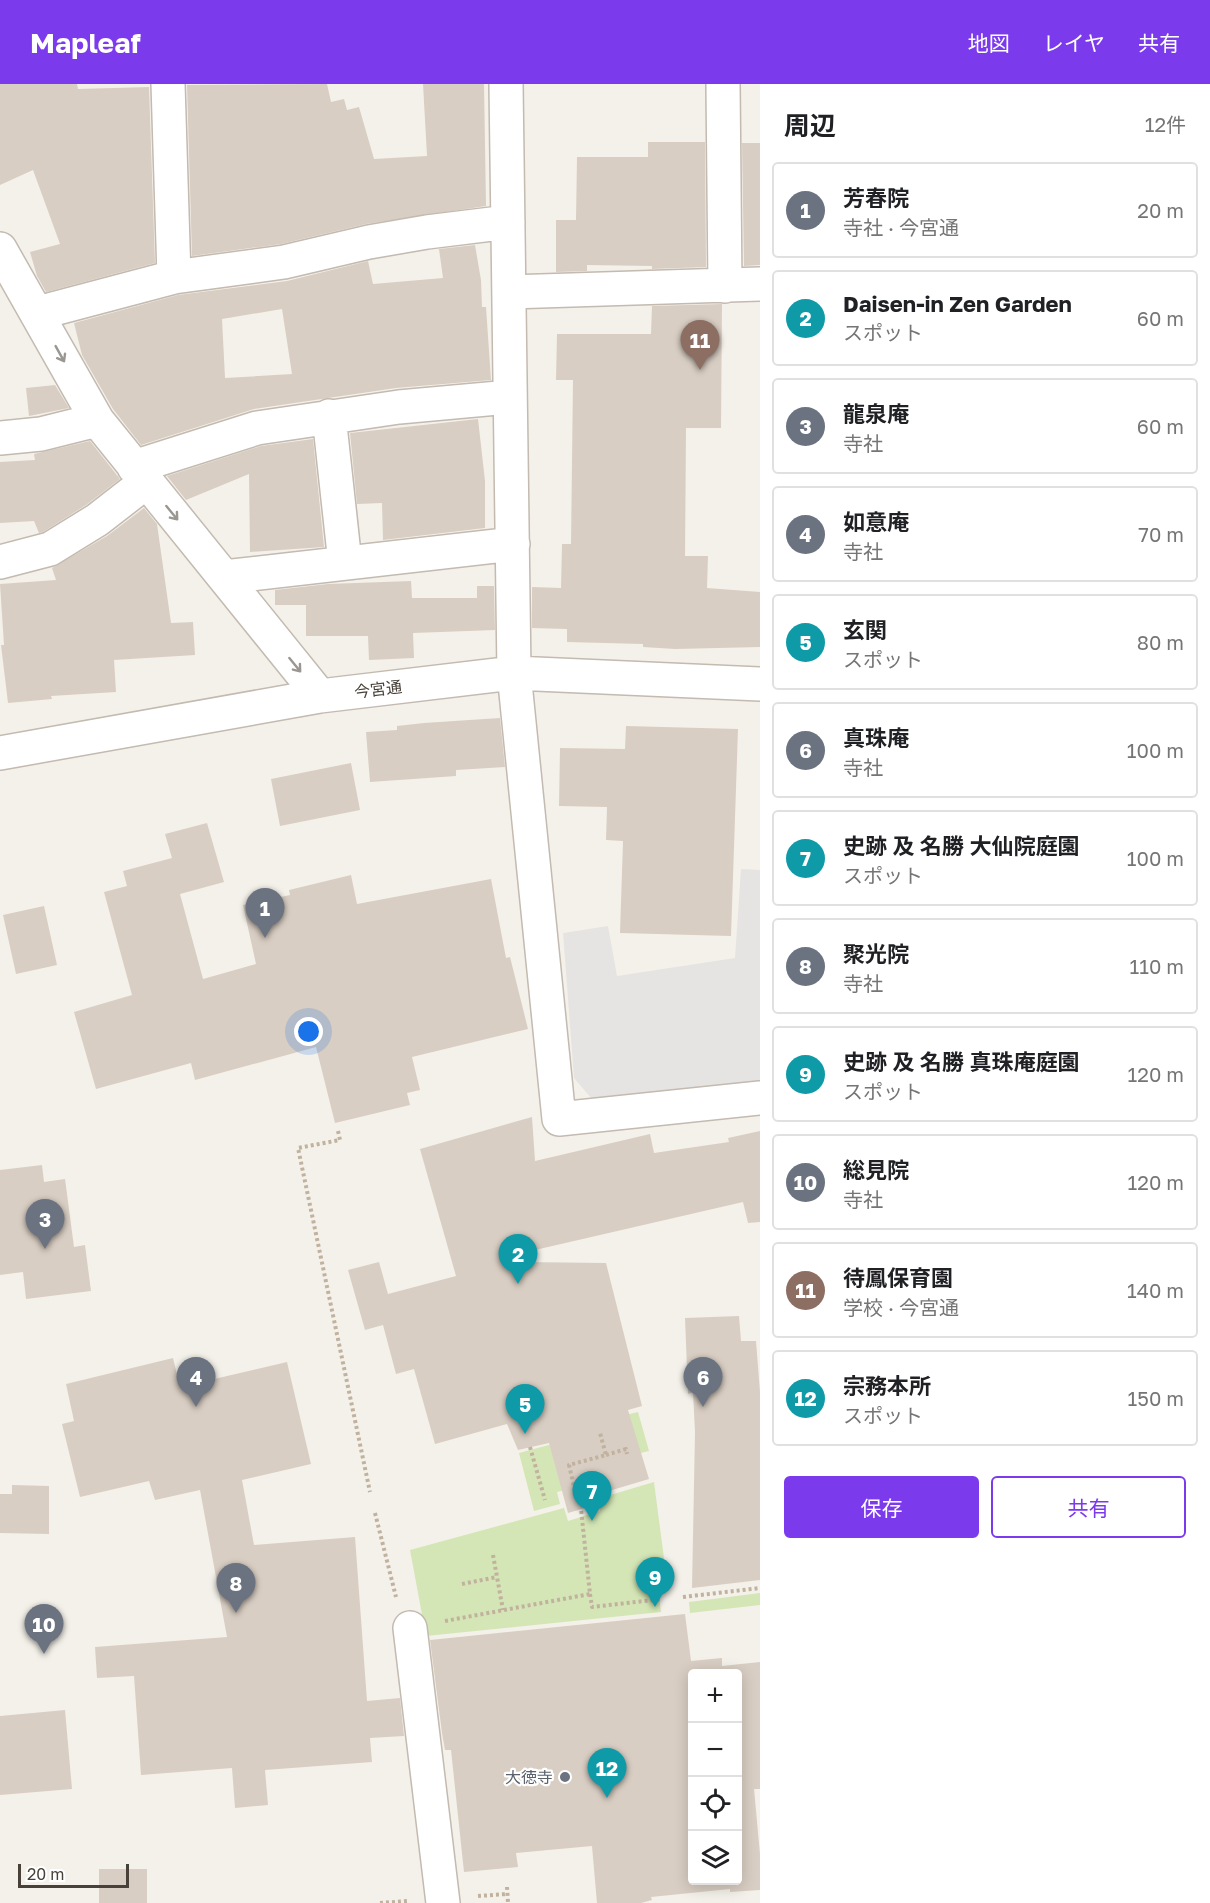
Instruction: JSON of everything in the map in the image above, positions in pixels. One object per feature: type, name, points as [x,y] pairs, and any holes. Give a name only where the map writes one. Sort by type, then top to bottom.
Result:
[{"type":"street","points":[[168,84],[174,277]]},
{"type":"street","points":[[506,84],[514,673],[559,1119],[760,1098]]},
{"type":"street","points":[[723,84],[725,286]]},
{"type":"street","points":[[38,313],[174,277],[284,261],[427,232],[508,222]]},
{"type":"street","points":[[1,251],[97,420],[320,696]]},
{"type":"street","points":[[509,292],[760,284]]},
{"type":"street","points":[[0,562],[50,549],[97,520],[140,475],[257,428],[329,416],[510,397]]},
{"type":"street","points":[[329,416],[345,563]]},
{"type":"street","points":[[0,438],[41,434],[97,420]]},
{"type":"street","points":[[224,577],[513,544]]},
{"type":"street","name":"今宮通","points":[[0,753],[320,696],[514,673],[760,684]]},
{"type":"street","points":[[410,1628],[443,1903]]},
{"type":"path","points":[[338,1131],[340,1140],[298,1148],[370,1492]]},
{"type":"path","points":[[600,1433],[606,1455]]},
{"type":"path","points":[[530,1447],[545,1500]]},
{"type":"path","points":[[575,1491],[569,1465],[626,1449],[627,1454]]},
{"type":"path","points":[[581,1509],[592,1607],[662,1599]]},
{"type":"path","points":[[375,1513],[404,1628],[590,1594]]},
{"type":"path","points":[[493,1555],[503,1610]]},
{"type":"path","points":[[462,1584],[497,1577]]},
{"type":"path","points":[[682,1597],[760,1587]]},
{"type":"path","points":[[507,1887],[508,1903]]},
{"type":"green space","points":[[638,1412],[649,1451],[613,1460],[593,1483],[557,1492],[560,1504],[534,1511],[519,1453],[582,1436],[621,1416]]},
{"type":"green space","points":[[654,1482],[667,1581],[657,1582],[661,1612],[426,1636],[410,1550],[564,1508],[568,1521],[600,1511],[597,1499]]},
{"type":"green space","points":[[760,1593],[760,1605],[690,1613],[689,1602]]},
{"type":"shaded area","points":[[741,869],[760,870],[760,1086],[599,1107],[574,1078],[563,933],[608,926],[617,976],[735,958]]},
{"type":"building","points":[[0,84],[77,84],[78,89],[149,87],[155,263],[46,292],[37,276],[30,252],[60,244],[33,170],[0,185]]},
{"type":"building","points":[[327,84],[331,102],[344,99],[347,110],[359,107],[374,159],[427,156],[423,84],[484,84],[486,206],[366,224],[281,244],[192,256],[187,85]]},
{"type":"building","points":[[648,142],[705,142],[706,267],[652,269],[652,266],[587,265],[587,271],[556,272],[556,220],[576,220],[577,157],[648,157]]},
{"type":"building","points":[[742,143],[760,143],[760,265],[744,266]]},
{"type":"building","points":[[475,245],[481,280],[482,307],[486,307],[491,380],[396,388],[254,409],[141,445],[113,409],[82,355],[74,323],[178,295],[287,281],[368,261],[373,284],[443,278],[439,249]],"holes":[[[282,309],[292,374],[225,378],[222,319]]]},
{"type":"building","points":[[722,304],[721,428],[686,428],[685,556],[708,556],[707,588],[760,592],[760,647],[675,649],[643,647],[643,644],[567,642],[567,629],[532,628],[532,587],[561,588],[562,544],[571,544],[573,380],[556,380],[557,334],[651,334],[652,306]]},
{"type":"building","points":[[55,385],[69,408],[29,416],[26,388]]},
{"type":"building","points":[[478,419],[485,481],[485,528],[383,540],[382,503],[357,504],[350,433]]},
{"type":"building","points":[[313,439],[324,547],[250,552],[249,474],[186,500],[167,476],[261,446]]},
{"type":"building","points":[[90,441],[120,479],[86,505],[43,532],[39,533],[34,521],[0,523],[0,462],[35,460],[34,454]]},
{"type":"building","points":[[144,508],[157,524],[171,623],[193,622],[195,655],[114,660],[116,692],[51,696],[52,699],[8,703],[1,645],[4,645],[0,584],[56,580],[52,568],[107,536]]},
{"type":"building","points":[[411,581],[412,598],[477,598],[477,586],[494,586],[495,630],[413,633],[414,658],[369,660],[368,636],[306,636],[306,605],[275,605],[275,590],[328,584]]},
{"type":"building","points":[[500,718],[505,767],[456,770],[456,776],[370,782],[366,732],[397,730],[397,726],[424,723]]},
{"type":"building","points":[[626,726],[738,729],[731,936],[620,933],[623,841],[606,840],[607,807],[559,806],[560,748],[625,749]]},
{"type":"building","points":[[351,763],[360,810],[280,826],[271,779]]},
{"type":"building","points":[[207,823],[224,882],[180,894],[203,979],[256,964],[243,905],[290,895],[289,890],[351,875],[357,904],[491,879],[506,958],[510,957],[528,1029],[412,1057],[420,1090],[407,1093],[410,1105],[335,1123],[316,1047],[195,1080],[191,1063],[96,1089],[74,1012],[132,995],[104,892],[127,886],[123,871],[172,858],[165,834]]},
{"type":"building","points":[[44,906],[57,965],[16,974],[3,915]]},
{"type":"building","points":[[532,1117],[535,1161],[650,1134],[654,1153],[729,1142],[728,1138],[760,1131],[760,1222],[748,1223],[743,1202],[522,1253],[523,1262],[606,1263],[642,1406],[628,1410],[649,1479],[592,1496],[595,1505],[568,1513],[549,1443],[518,1450],[507,1424],[435,1444],[414,1369],[396,1374],[383,1325],[365,1330],[348,1270],[379,1262],[388,1294],[456,1276],[420,1149]]},
{"type":"building","points":[[42,1165],[44,1182],[65,1179],[74,1247],[85,1245],[91,1291],[26,1299],[23,1272],[0,1275],[0,1170]]},
{"type":"building","points":[[739,1316],[741,1341],[756,1341],[760,1392],[760,1580],[692,1588],[695,1432],[693,1392],[688,1394],[685,1318]]},
{"type":"building","points":[[173,1358],[180,1387],[287,1362],[311,1464],[242,1480],[254,1545],[355,1537],[367,1701],[400,1698],[404,1736],[370,1738],[372,1762],[265,1770],[268,1805],[235,1808],[232,1768],[141,1775],[134,1676],[97,1678],[95,1647],[227,1637],[200,1490],[155,1500],[149,1481],[80,1497],[62,1424],[74,1421],[66,1384]]},
{"type":"building","points":[[12,1485],[49,1486],[49,1534],[0,1533],[0,1494],[12,1494]]},
{"type":"building","name":"大徳寺","points":[[685,1614],[691,1661],[722,1658],[722,1666],[760,1662],[760,1789],[754,1789],[760,1854],[760,1890],[730,1892],[730,1889],[651,1897],[652,1900],[641,1903],[597,1903],[592,1846],[516,1853],[518,1867],[464,1872],[451,1750],[445,1750],[430,1640]]},
{"type":"building","points":[[65,1710],[72,1789],[0,1795],[0,1716]]},
{"type":"building","points":[[99,1869],[147,1869],[147,1903],[99,1903]]},
{"type":"place","name":"待鳳保育園","points":[[700,370]]},
{"type":"place","name":"芳春院","points":[[265,938]]},
{"type":"place","name":"龍泉庵","points":[[45,1249]]},
{"type":"place","name":"Daisen-in Zen Garden","points":[[518,1284]]},
{"type":"place","name":"如意庵","points":[[196,1407]]},
{"type":"place","name":"真珠庵","points":[[703,1407]]},
{"type":"place","name":"玄関","points":[[525,1434]]},
{"type":"place","name":"史跡 及 名勝 大仙院庭園","points":[[592,1521]]},
{"type":"place","name":"史跡 及 名勝 真珠庵庭園","points":[[655,1607]]},
{"type":"place","name":"聚光院","points":[[236,1613]]},
{"type":"place","name":"総見院","points":[[44,1654]]},
{"type":"place","name":"大徳寺","points":[[565,1777]]},
{"type":"place","name":"宗務本所","points":[[607,1798]]}]
